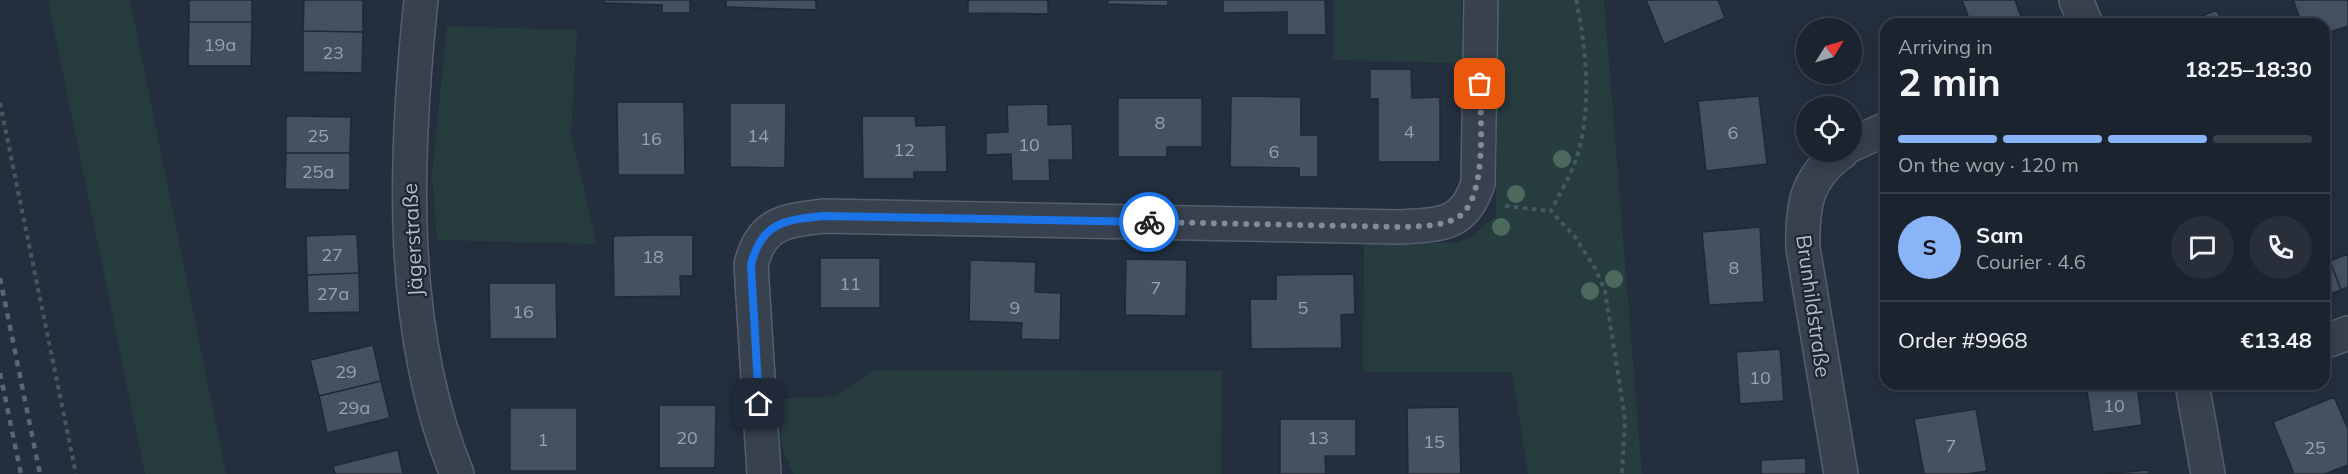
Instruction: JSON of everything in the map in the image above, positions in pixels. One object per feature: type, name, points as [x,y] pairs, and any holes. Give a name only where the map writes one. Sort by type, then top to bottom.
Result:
[{"type":"street","name":"Jägerstraße","points":[[421,0],[408,147],[416,307],[427,382],[457,474]]},
{"type":"street","points":[[764,474],[751,265],[756,244],[769,229],[793,220],[823,216],[1400,227],[1436,224],[1457,219],[1472,202],[1478,183],[1481,0]]},
{"type":"street","points":[[2076,0],[2084,18]]},
{"type":"street","points":[[1862,140],[1880,132]]},
{"type":"street","name":"Brunhildstraße","points":[[1828,162],[1810,188],[1802,216],[1803,248],[1841,474]]},
{"type":"street","points":[[2330,340],[2348,333]]},
{"type":"street","points":[[2200,390],[2208,474]]},
{"type":"path","points":[[1551,210],[1574,163],[1584,112],[1586,49],[1576,0]]},
{"type":"path","points":[[0,104],[76,474]]},
{"type":"path","points":[[1472,202],[1551,210],[1575,237],[1595,268],[1605,291],[1625,419],[1622,474]]},
{"type":"green space","points":[[48,0],[130,0],[226,474],[145,474]]},
{"type":"green space","points":[[1333,0],[1461,0],[1462,63],[1333,60]]},
{"type":"green space","points":[[1498,0],[1604,0],[1642,474],[1528,474],[1512,372],[1363,372],[1364,244],[1457,243],[1470,238],[1496,216]]},
{"type":"green space","points":[[447,26],[577,30],[571,135],[597,244],[437,240],[432,175]]},
{"type":"green space","points":[[874,370],[1222,371],[1221,474],[793,474],[782,447],[779,399],[835,396]]},
{"type":"building","points":[[189,0],[252,0],[252,22],[189,22]]},
{"type":"building","points":[[304,0],[363,0],[363,32],[303,31]]},
{"type":"building","points":[[604,0],[690,0],[690,13],[662,13],[662,5],[604,3]]},
{"type":"building","points":[[726,0],[816,0],[816,10],[726,7]]},
{"type":"building","points":[[968,0],[1048,0],[1048,14],[968,13]]},
{"type":"building","points":[[1108,0],[1168,0],[1168,6],[1107,4]]},
{"type":"building","points":[[1223,0],[1325,0],[1326,35],[1287,35],[1287,12],[1223,13]]},
{"type":"building","points":[[1646,0],[1718,0],[1725,18],[1664,44]]},
{"type":"building","points":[[1962,0],[2015,0],[2022,18],[1969,18]]},
{"type":"building","points":[[2293,0],[2348,0],[2348,26],[2330,32],[2330,18],[2300,18]]},
{"type":"building","points":[[2217,10],[2220,18],[2197,18]]},
{"type":"building","points":[[189,22],[252,22],[251,66],[188,66]]},
{"type":"building","points":[[303,31],[363,32],[362,73],[303,72]]},
{"type":"building","points":[[1370,69],[1411,69],[1412,98],[1440,97],[1440,162],[1378,162],[1378,99],[1370,99]]},
{"type":"building","points":[[1231,96],[1301,97],[1301,135],[1318,135],[1318,177],[1299,177],[1299,168],[1230,167]]},
{"type":"building","points":[[1759,96],[1767,164],[1706,171],[1698,101]]},
{"type":"building","points":[[1118,98],[1202,98],[1202,147],[1167,147],[1167,157],[1118,157]]},
{"type":"building","points":[[617,102],[684,102],[685,175],[618,175]]},
{"type":"building","points":[[730,103],[786,103],[785,168],[730,167]]},
{"type":"building","points":[[1048,104],[1048,125],[1072,124],[1073,160],[1049,160],[1050,181],[1012,181],[1011,154],[986,155],[986,133],[1008,132],[1007,105]]},
{"type":"building","points":[[286,116],[351,117],[350,153],[286,153]]},
{"type":"building","points":[[862,116],[915,116],[916,126],[946,125],[947,172],[914,172],[914,179],[863,179]]},
{"type":"building","points":[[286,153],[350,153],[350,190],[285,189]]},
{"type":"building","points":[[1760,227],[1764,302],[1709,305],[1702,232]]},
{"type":"building","points":[[357,234],[359,273],[307,275],[306,236]]},
{"type":"building","points":[[693,235],[693,276],[680,276],[681,296],[614,297],[613,236]]},
{"type":"building","points":[[2348,254],[2348,287],[2341,290],[2330,261]]},
{"type":"building","points":[[820,258],[880,258],[880,308],[820,308]]},
{"type":"building","points":[[1126,259],[1187,260],[1186,316],[1125,315]]},
{"type":"building","points":[[970,260],[1036,262],[1035,292],[1061,293],[1060,340],[1021,339],[1022,323],[969,321]]},
{"type":"building","points":[[2330,261],[2341,290],[2330,294]]},
{"type":"building","points":[[359,273],[360,312],[308,313],[307,275]]},
{"type":"building","points":[[1354,274],[1355,314],[1341,315],[1342,348],[1251,349],[1250,299],[1276,299],[1276,275]]},
{"type":"building","points":[[489,283],[556,283],[557,339],[490,339]]},
{"type":"building","points":[[373,345],[381,381],[319,396],[310,360]]},
{"type":"building","points":[[1780,349],[1784,401],[1740,404],[1736,352]]},
{"type":"building","points":[[381,381],[390,418],[327,433],[319,396]]},
{"type":"building","points":[[2087,390],[2138,390],[2142,425],[2093,432]]},
{"type":"building","points":[[2334,397],[2348,429],[2348,465],[2325,474],[2294,474],[2273,422]]},
{"type":"building","points":[[659,405],[716,405],[715,468],[659,468]]},
{"type":"building","points":[[1459,407],[1461,474],[1408,474],[1407,408]]},
{"type":"building","points":[[510,408],[577,408],[577,471],[510,471]]},
{"type":"building","points":[[1976,409],[1987,471],[1967,474],[1924,474],[1914,419]]},
{"type":"building","points":[[1280,419],[1356,419],[1356,456],[1325,456],[1326,474],[1280,474]]},
{"type":"building","points":[[398,450],[403,474],[335,474],[333,466]]},
{"type":"building","points":[[1806,458],[1806,474],[1761,474],[1761,460]]},
{"type":"building","points":[[2149,470],[2149,474],[2105,474]]},
{"type":"railway","points":[[0,278],[40,474]]},
{"type":"railway","points":[[0,373],[21,474]]},
{"type":"way so far","points":[[1149,222],[1400,227],[1436,224],[1457,219],[1472,202],[1478,183],[1480,84]]},
{"type":"route","points":[[759,404],[751,265],[756,244],[769,229],[793,220],[823,216],[1149,222]]}]
